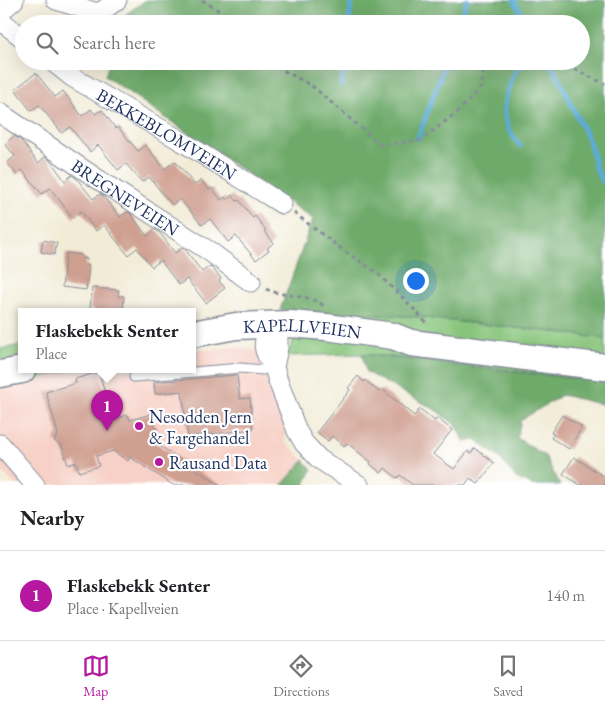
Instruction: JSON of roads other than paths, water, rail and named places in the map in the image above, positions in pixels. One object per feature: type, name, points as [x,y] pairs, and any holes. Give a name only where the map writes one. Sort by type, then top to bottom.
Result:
[{"type":"main road","name":"KAPELLVEIEN","points":[[196,333],[236,326],[270,334],[393,346],[420,335],[605,367]]},
{"type":"main road","name":"KAPELLVEIEN","points":[[196,343],[270,334]]},
{"type":"main road","points":[[0,374],[18,371]]},
{"type":"street","points":[[0,12],[14,0]]},
{"type":"street","points":[[56,0],[94,12],[101,12],[117,0]]},
{"type":"street","points":[[0,20],[15,32]]},
{"type":"street","name":"BEKKEBLOMVEIEN","points":[[63,70],[282,204]]},
{"type":"street","name":"BREGNEVEIEN","points":[[0,113],[209,251],[251,282]]},
{"type":"street","points":[[270,334],[264,348],[268,368],[281,389],[297,431],[304,443],[313,454],[359,485]]},
{"type":"street","points":[[0,444],[35,485]]},
{"type":"lane","points":[[196,372],[268,368]]},
{"type":"lane","points":[[134,377],[182,373]]},
{"type":"waterway","points":[[350,15],[351,4],[354,0]]},
{"type":"waterway","points":[[462,15],[467,0]]},
{"type":"waterway","points":[[514,0],[522,15]]},
{"type":"waterway","points":[[341,85],[343,70]]},
{"type":"waterway","points":[[418,138],[443,70]]},
{"type":"waterway","points":[[517,70],[506,96],[505,115],[512,135],[520,146]]},
{"type":"waterway","points":[[554,70],[591,146],[595,166],[601,180],[605,183]]},
{"type":"place","name":"Nesodden Jern & Fargehandel","points":[[139,426]]},
{"type":"place","name":"Flaskebekk Senter","points":[[107,431]]},
{"type":"place","name":"Rausand Data","points":[[159,462]]}]
